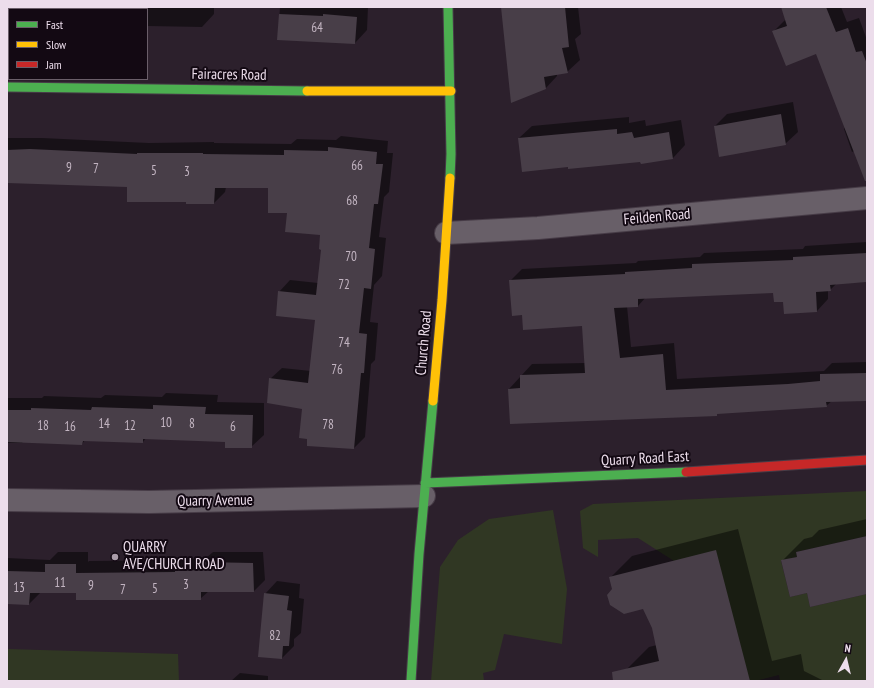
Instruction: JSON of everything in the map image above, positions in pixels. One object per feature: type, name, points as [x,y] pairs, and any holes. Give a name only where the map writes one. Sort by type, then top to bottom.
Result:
[{"type":"street","name":"Church Road","points":[[410,681],[424,489],[442,300],[451,154],[451,91],[448,7]]},
{"type":"street","name":"Fairacres Road","points":[[7,87],[306,91],[451,91]]},
{"type":"street","name":"Feilden Road","points":[[446,233],[538,228],[867,198]]},
{"type":"street","name":"Quarry Road East","points":[[424,489],[488,481],[699,471],[867,460]]},
{"type":"street","name":"Quarry Avenue","points":[[7,500],[149,502],[424,489]]},
{"type":"green space","points":[[867,491],[867,536],[796,552],[797,557],[781,561],[790,597],[807,593],[810,607],[867,594],[867,681],[780,681],[779,675],[750,681],[674,561],[638,538],[598,540],[598,557],[583,548],[580,511],[593,504]]},
{"type":"green space","points":[[553,510],[567,589],[562,644],[504,634],[495,670],[483,673],[484,681],[431,681],[440,567],[458,540],[489,519]]},
{"type":"green space","points":[[7,649],[178,654],[179,681],[7,681]]},
{"type":"building","points":[[501,7],[565,7],[569,47],[562,48],[568,73],[544,77],[546,89],[511,103]]},
{"type":"building","points":[[781,7],[826,7],[836,32],[848,28],[856,52],[862,51],[867,64],[867,181],[865,181],[816,54],[786,66],[772,31],[787,26]]},
{"type":"building","points":[[279,14],[323,16],[323,14],[357,17],[355,44],[277,40]]},
{"type":"building","points":[[781,114],[786,145],[719,157],[714,126]]},
{"type":"building","points":[[617,129],[617,134],[632,132],[634,138],[669,132],[673,159],[641,164],[640,162],[522,172],[518,138]]},
{"type":"building","points":[[328,147],[377,152],[376,164],[383,164],[378,204],[374,204],[369,248],[375,249],[371,289],[364,288],[359,333],[367,334],[364,373],[361,373],[354,449],[307,446],[307,439],[299,438],[302,409],[267,403],[269,378],[308,383],[315,320],[276,316],[278,291],[316,295],[321,250],[319,249],[320,235],[285,232],[287,213],[268,213],[268,188],[215,188],[214,204],[186,204],[186,202],[127,202],[127,187],[7,183],[7,150],[30,149],[137,154],[203,153],[284,155],[284,150],[328,151]]},
{"type":"building","points":[[867,253],[867,282],[830,285],[831,291],[816,292],[817,312],[784,314],[783,302],[774,302],[773,293],[638,299],[638,307],[614,308],[620,358],[663,354],[666,390],[788,384],[820,381],[820,374],[867,373],[867,401],[826,402],[827,407],[717,414],[717,416],[510,424],[508,389],[520,388],[520,375],[585,373],[582,326],[523,330],[522,315],[512,316],[509,280],[625,274],[625,272],[692,268],[692,264],[793,260],[793,257]]},
{"type":"building","points":[[153,405],[206,407],[205,414],[253,415],[252,448],[225,448],[225,442],[143,439],[143,443],[83,441],[82,445],[7,442],[7,410],[31,410],[31,408],[91,410],[92,407],[153,409]]},
{"type":"building","points":[[867,536],[867,594],[810,607],[807,593],[790,597],[781,560],[797,557],[796,552]]},
{"type":"building","points":[[716,550],[750,681],[613,681],[612,672],[659,661],[652,628],[643,609],[624,614],[610,605],[607,595],[612,589],[609,577]]},
{"type":"building","points":[[201,562],[253,563],[254,592],[201,592]]},
{"type":"building","points":[[45,564],[76,564],[76,573],[175,572],[201,570],[201,600],[76,600],[76,593],[30,593],[29,605],[7,604],[7,571],[45,572]]},
{"type":"building","points":[[264,593],[289,596],[287,610],[292,611],[289,646],[283,646],[282,659],[258,657]]},
{"type":"traffic: fast","points":[[448,7],[451,154],[450,178]]},
{"type":"traffic: fast","points":[[7,87],[307,91]]},
{"type":"traffic: fast","points":[[411,681],[419,554],[433,401]]},
{"type":"traffic: fast","points":[[425,483],[686,472]]},
{"type":"traffic: slow","points":[[307,91],[451,91]]},
{"type":"traffic: slow","points":[[433,401],[442,300],[450,178]]},
{"type":"traffic: jam","points":[[686,472],[867,460]]},
{"type":"place","name":"QUARRY AVE/CHURCH ROAD","points":[[115,557]]}]
